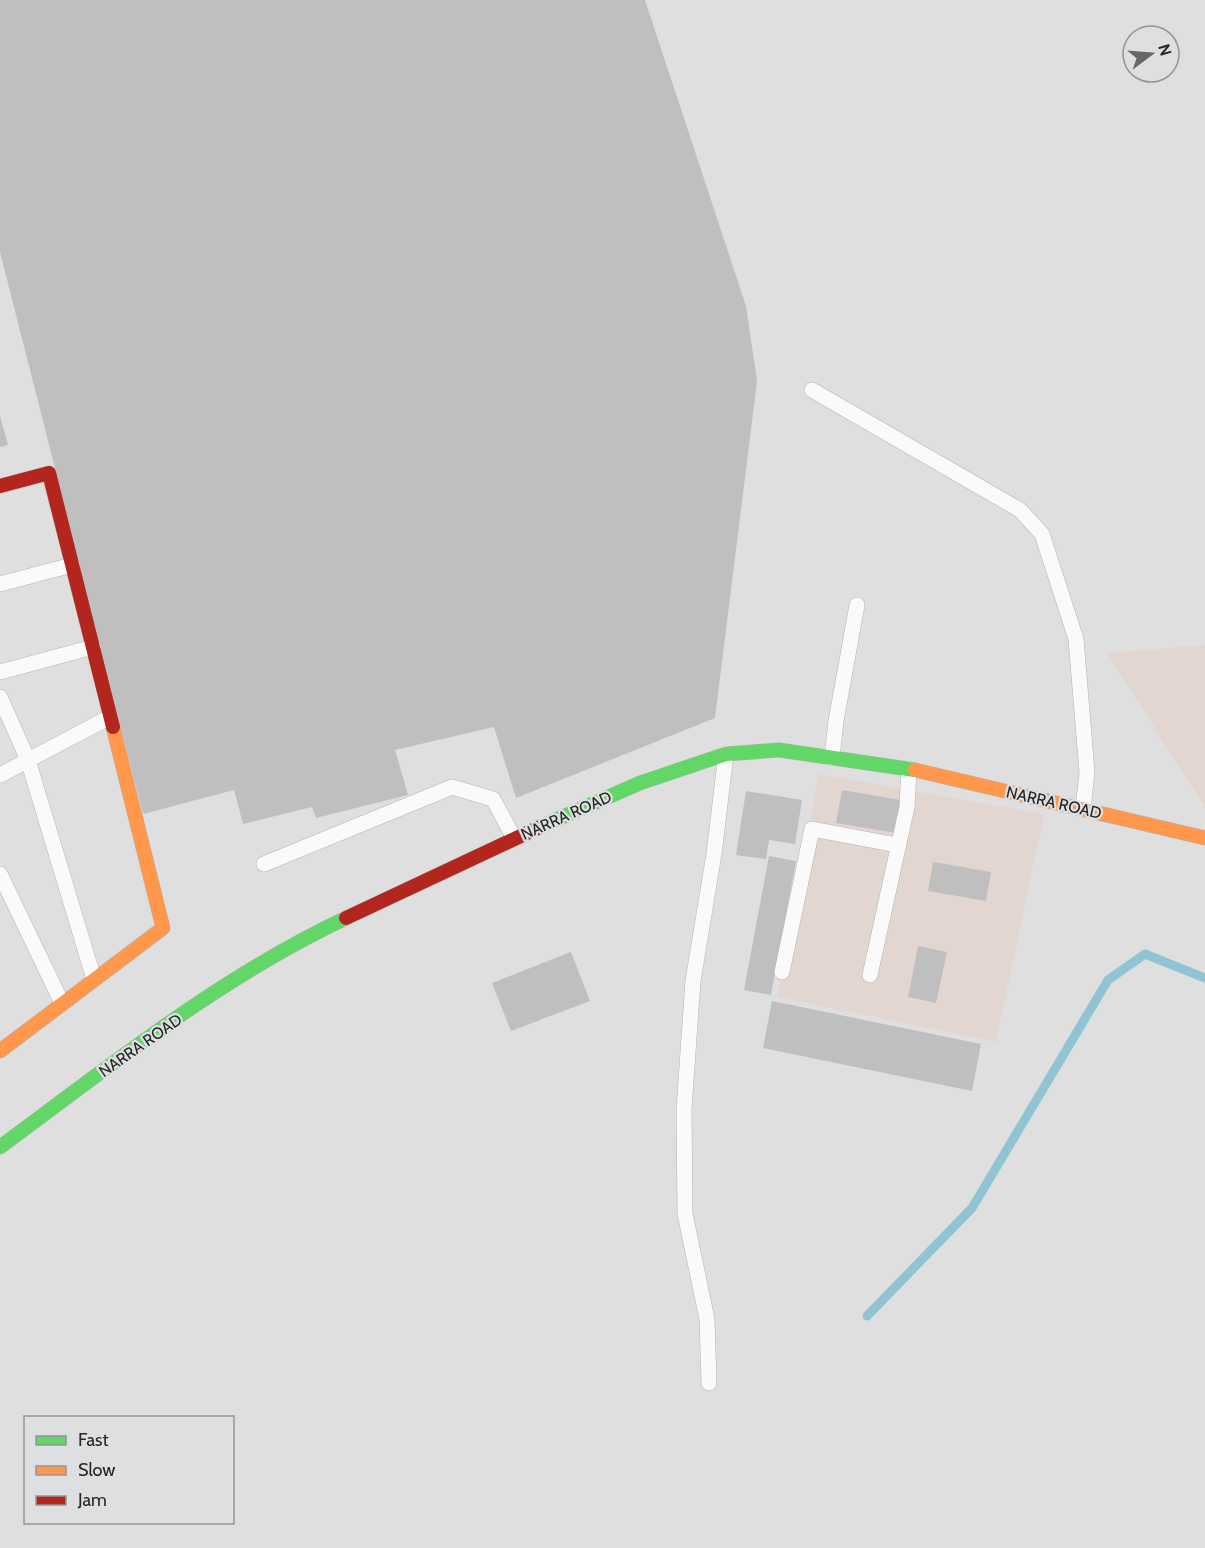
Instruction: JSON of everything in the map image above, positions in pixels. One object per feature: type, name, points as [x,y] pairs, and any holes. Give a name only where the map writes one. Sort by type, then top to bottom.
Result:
[{"type":"street","points":[[0,486],[49,473],[163,928],[0,1050]]},
{"type":"street","name":"NARRA ROAD","points":[[0,1147],[120,1058],[254,966],[297,941],[514,838],[640,783],[726,754],[779,750],[909,769],[1205,838]]},
{"type":"lane","points":[[812,390],[1020,510],[1042,534],[1076,639],[1087,772],[1083,809]]},
{"type":"lane","points":[[0,584],[72,565]]},
{"type":"lane","points":[[832,758],[836,721],[857,605]]},
{"type":"lane","points":[[0,672],[93,647]]},
{"type":"lane","points":[[0,697],[28,760],[94,979]]},
{"type":"lane","points":[[0,775],[110,717]]},
{"type":"lane","points":[[709,1383],[707,1319],[685,1214],[684,1109],[693,981],[714,854],[726,754]]},
{"type":"lane","points":[[870,975],[897,844],[907,807],[909,769]]},
{"type":"lane","points":[[264,864],[452,787],[493,799],[514,838]]},
{"type":"lane","points":[[782,972],[812,829],[897,844]]},
{"type":"lane","points":[[0,874],[62,1003]]},
{"type":"shaded area","points":[[1205,645],[1205,807],[1107,653]]},
{"type":"shaded area","points":[[819,774],[1044,814],[996,1042],[777,997]]},
{"type":"building","points":[[0,0],[645,0],[746,306],[757,381],[715,718],[516,798],[494,727],[395,750],[408,795],[316,818],[312,807],[243,824],[234,790],[143,814],[0,252]]},
{"type":"building","points":[[0,416],[8,445],[0,447]]},
{"type":"building","points":[[842,790],[901,800],[896,833],[836,823]]},
{"type":"building","points":[[746,791],[802,800],[795,844],[769,840],[766,859],[736,855]]},
{"type":"building","points":[[769,856],[796,861],[771,995],[744,990]]},
{"type":"building","points":[[933,862],[991,872],[986,901],[928,891]]},
{"type":"building","points":[[918,946],[947,952],[936,1003],[908,997]]},
{"type":"building","points":[[571,952],[590,1001],[511,1031],[492,983]]},
{"type":"building","points":[[772,1001],[981,1044],[972,1091],[763,1048]]},
{"type":"waterway","points":[[867,1316],[972,1208],[1108,980],[1145,954],[1205,978]]},
{"type":"traffic: fast","points":[[542,826],[640,783],[726,754],[779,750],[915,770]]},
{"type":"traffic: fast","points":[[0,1147],[125,1054],[211,995],[300,941],[346,918]]},
{"type":"traffic: slow","points":[[0,1051],[163,928],[113,727]]},
{"type":"traffic: slow","points":[[915,770],[1205,838]]},
{"type":"traffic: jam","points":[[0,486],[49,473],[113,727]]},
{"type":"traffic: jam","points":[[346,918],[542,826]]}]
